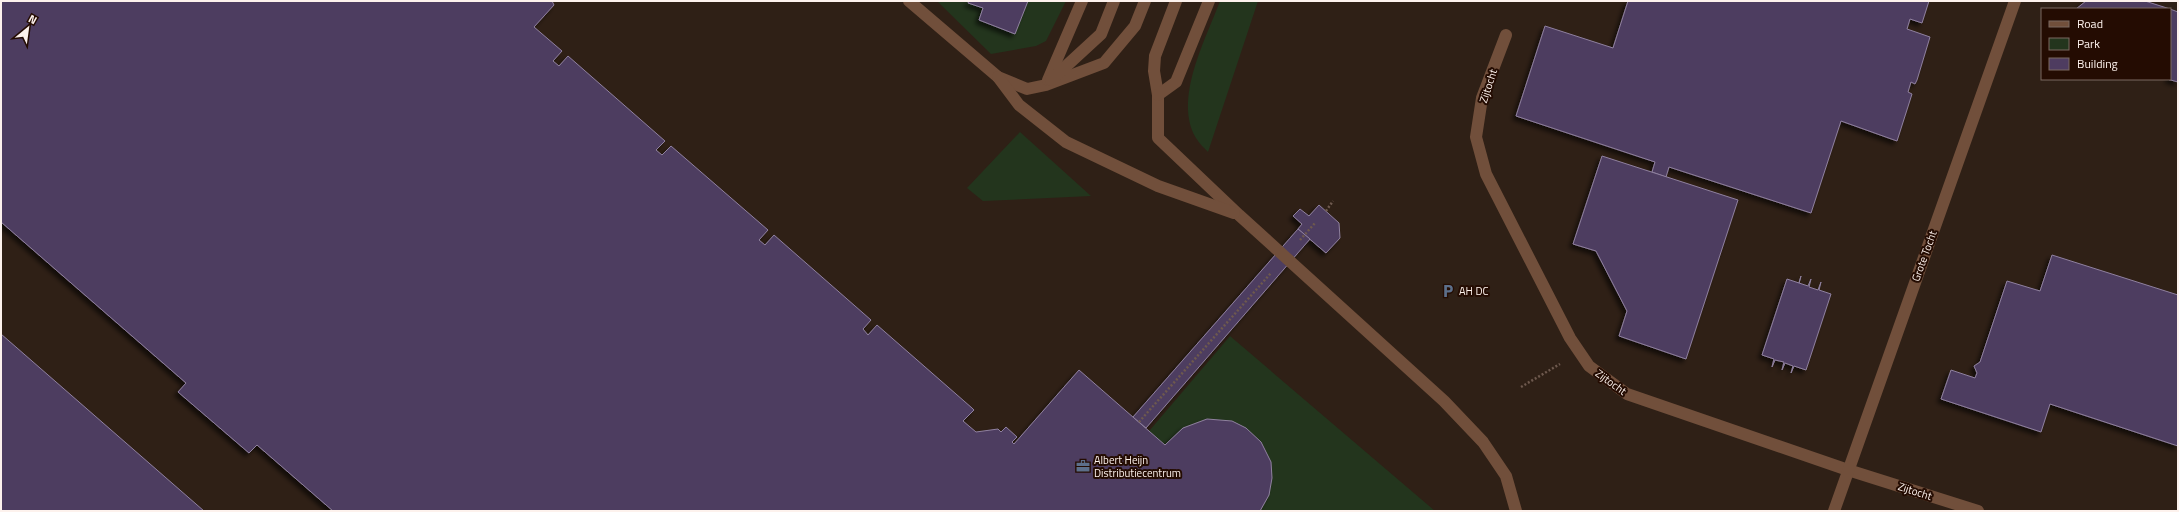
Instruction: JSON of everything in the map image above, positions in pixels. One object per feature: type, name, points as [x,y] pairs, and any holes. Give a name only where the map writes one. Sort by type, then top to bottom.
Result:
[{"type":"street","points":[[909,1],[998,77],[1018,105],[1066,142],[1158,186],[1239,215]]},
{"type":"street","points":[[1046,85],[1082,1]]},
{"type":"street","points":[[1046,85],[1101,34],[1114,1]]},
{"type":"street","points":[[998,77],[1027,89],[1046,85],[1104,63],[1135,26],[1144,1]]},
{"type":"street","points":[[1176,1],[1155,56],[1154,71],[1158,95],[1158,138],[1239,215],[1444,401],[1483,442],[1506,476],[1516,511]]},
{"type":"street","points":[[1158,95],[1176,82],[1209,1]]},
{"type":"street","name":"Grote Tocht","points":[[1834,511],[2014,1]]},
{"type":"street","name":"Zijtocht","points":[[1506,35],[1482,98],[1476,136],[1486,174],[1570,338],[1589,366],[1627,394],[1848,470],[1978,511]]},
{"type":"path","points":[[1326,211],[1333,201]]},
{"type":"path","points":[[1299,241],[1315,223]]},
{"type":"path","points":[[1139,422],[1273,270]]},
{"type":"path","points":[[1521,387],[1580,352]]},
{"type":"shaded area","name":"Albert Heijn Distributiecentrum","points":[[1,1],[2178,1],[2178,511],[1,511]]},
{"type":"green space","points":[[937,1],[1066,1],[1046,41],[1036,46],[991,54]]},
{"type":"green space","points":[[1220,1],[1258,1],[1208,152],[1196,138],[1190,122],[1188,105],[1194,69]]},
{"type":"green space","points":[[1020,132],[1091,196],[983,201],[967,188]]},
{"type":"green space","points":[[1230,336],[1435,511],[1081,511]]},
{"type":"building","points":[[1,1],[552,1],[554,5],[534,27],[562,51],[553,61],[559,66],[568,56],[665,141],[656,150],[662,155],[671,146],[768,230],[759,240],[765,245],[774,235],[871,320],[863,329],[868,335],[877,325],[972,408],[974,410],[963,421],[976,432],[998,429],[1001,432],[1006,427],[1017,437],[1012,442],[1014,444],[1079,370],[1165,445],[1183,428],[1207,419],[1232,421],[1246,428],[1261,442],[1271,462],[1272,478],[1269,495],[1260,511],[333,511],[257,445],[249,453],[178,392],[186,383],[1,222]]},
{"type":"building","points":[[969,1],[1028,1],[1015,34],[979,20],[983,8],[968,3]]},
{"type":"building","points":[[1628,1],[1929,1],[1922,23],[1910,19],[1907,29],[1930,37],[1917,80],[1915,84],[1911,82],[1908,92],[1912,94],[1897,141],[1841,121],[1811,213],[1669,167],[1666,177],[1652,172],[1655,162],[1516,116],[1545,26],[1613,48]]},
{"type":"building","points":[[2086,1],[2145,1],[2167,8],[2077,8]]},
{"type":"building","points":[[2171,9],[2178,12],[2178,82],[2171,80]]},
{"type":"building","points":[[1602,156],[1738,200],[1686,359],[1619,336],[1627,311],[1596,251],[1573,244]]},
{"type":"building","points":[[1319,205],[1339,223],[1340,238],[1326,253],[1298,229],[1302,224],[1293,216],[1300,209],[1309,216]]},
{"type":"building","points":[[1298,229],[1310,239],[1146,428],[1133,417]]},
{"type":"building","points":[[2052,255],[2178,295],[2178,446],[2050,404],[2041,432],[1941,399],[1951,370],[1975,378],[1977,373],[1974,366],[1980,362],[2007,281],[2040,291]]},
{"type":"building","points":[[1787,279],[1808,286],[1811,279],[1809,287],[1818,290],[1821,282],[1819,290],[1831,294],[1806,370],[1794,366],[1791,373],[1793,366],[1785,363],[1782,370],[1784,362],[1775,360],[1772,367],[1774,359],[1762,355]]},
{"type":"building","points":[[1,334],[204,511],[1,511]]},
{"type":"place","name":"AH DC","points":[[1448,291]]},
{"type":"place","name":"Albert Heijn Distributiecentrum","points":[[1083,466]]}]
